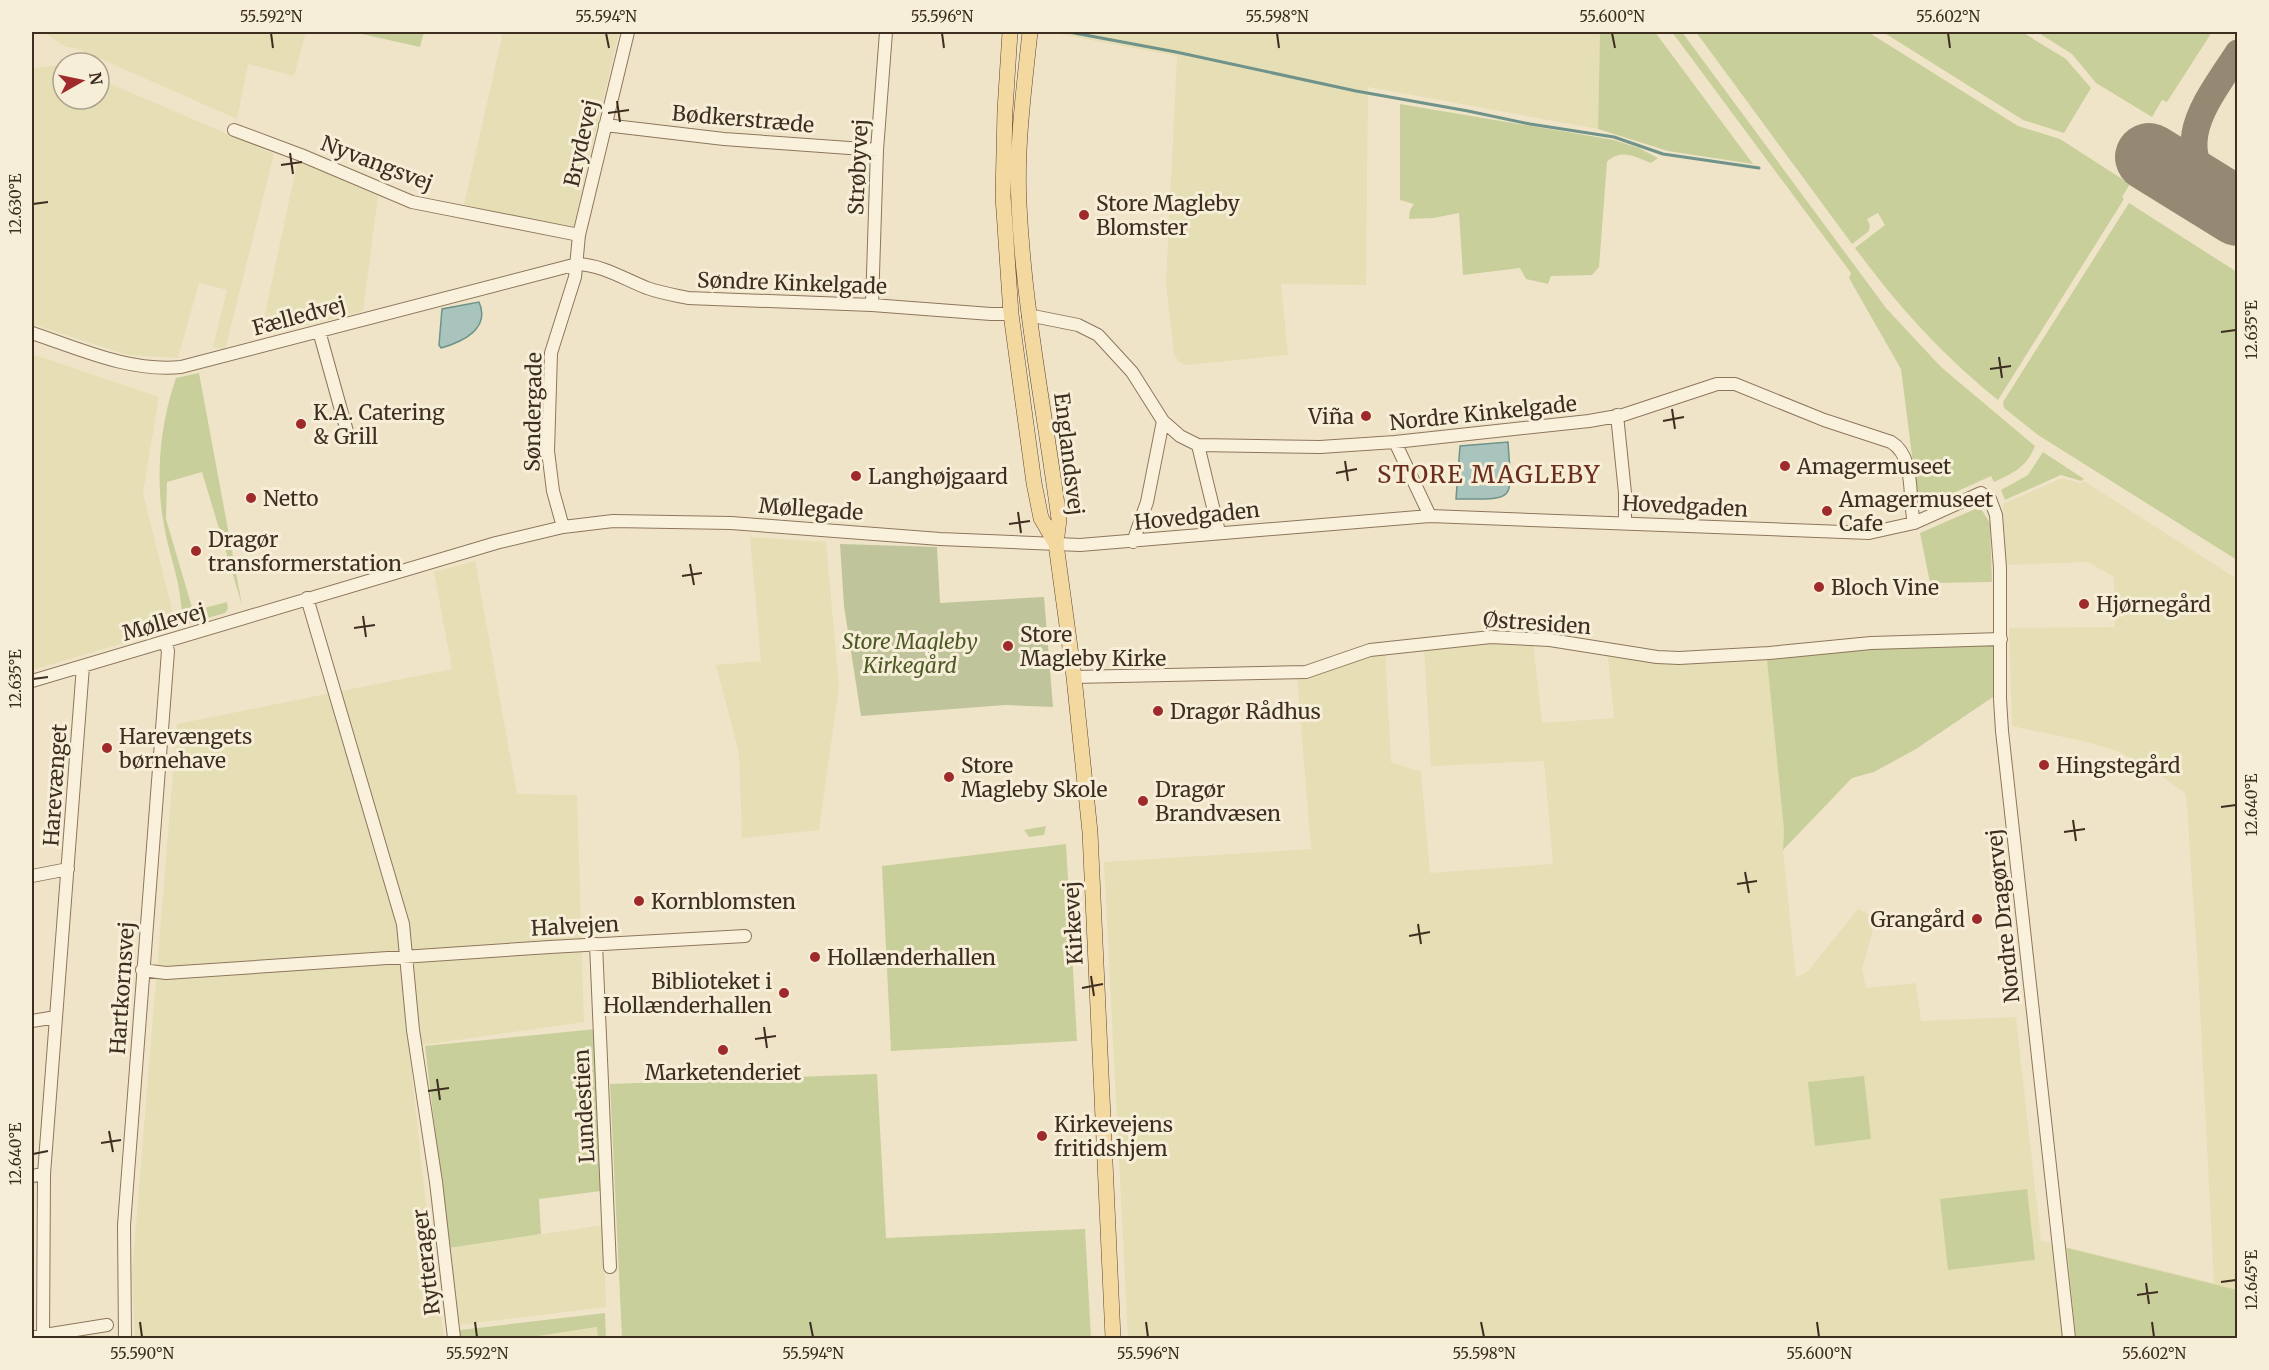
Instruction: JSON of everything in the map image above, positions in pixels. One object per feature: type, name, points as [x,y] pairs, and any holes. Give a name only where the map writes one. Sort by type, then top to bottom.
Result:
[{"type":"main road","name":"Englandsvej","points":[[1010,32],[1003,196],[1011,314],[1036,495],[1041,518],[1056,544]]},
{"type":"main road","name":"Englandsvej","points":[[1030,32],[1021,113],[1019,206],[1028,315],[1059,519],[1056,544]]},
{"type":"main road","name":"Kirkevej","points":[[1056,544],[1074,677],[1090,832],[1113,1338]]},
{"type":"street","name":"Brydevej","points":[[577,264],[579,235],[628,32]]},
{"type":"street","name":"Strøbyvej","points":[[872,305],[877,150],[886,32]]},
{"type":"street","name":"Bødkerstræde","points":[[605,125],[724,139],[877,150]]},
{"type":"street","name":"Nyvangsvej","points":[[234,130],[301,155],[412,202],[579,235]]},
{"type":"street","name":"Søndre Kinkelgade","points":[[577,264],[600,268],[655,290],[688,298],[872,305],[1011,314]]},
{"type":"street","name":"Fælledvej","points":[[32,333],[115,361],[147,367],[173,368],[577,264]]},
{"type":"street","name":"Søndergade","points":[[563,527],[552,491],[548,451],[549,374],[556,333],[575,277],[577,264]]},
{"type":"street","points":[[1028,315],[1078,325],[1098,335],[1132,372],[1163,421],[1180,436],[1198,445],[1220,532]]},
{"type":"street","points":[[319,331],[348,435]]},
{"type":"street","name":"Nordre Kinkelgade","points":[[1198,445],[1320,447],[1395,442],[1589,421],[1617,415],[1623,416],[1717,384],[1735,384],[1899,447],[1907,463],[1914,523]]},
{"type":"street","points":[[1617,415],[1625,494],[1625,523]]},
{"type":"street","points":[[1133,542],[1149,496],[1163,421]]},
{"type":"street","points":[[1395,442],[1430,516]]},
{"type":"street","name":"Hovedgaden","points":[[1056,544],[1133,542],[1220,532],[1430,516],[1869,533],[1914,523],[1981,494]]},
{"type":"street","name":"Nordre Dragørvej","points":[[1981,494],[1990,499],[1996,515],[2000,568],[2002,731],[2069,1338]]},
{"type":"street","name":"Møllegade","points":[[563,527],[613,521],[673,521],[731,523],[940,539],[1056,544]]},
{"type":"street","name":"Møllevej","points":[[32,681],[496,543],[563,527]]},
{"type":"street","points":[[307,598],[403,924],[408,956]]},
{"type":"street","name":"Østresiden","points":[[1074,677],[1306,672],[1370,650],[1491,637],[1550,640],[1657,657],[1679,658],[1759,654],[1871,643],[2001,639]]},
{"type":"street","name":"Hartkornsvej","points":[[125,1338],[124,1225],[168,651],[165,642]]},
{"type":"street","name":"Harevænget","points":[[39,1337],[38,1175],[56,1017],[83,666]]},
{"type":"street","points":[[32,876],[68,869]]},
{"type":"street","name":"Halvejen","points":[[142,970],[166,973],[745,936]]},
{"type":"street","name":"Lundestien","points":[[596,944],[610,1267]]},
{"type":"street","name":"Rytterager","points":[[408,956],[413,1030],[436,1182],[454,1338]]},
{"type":"street","points":[[32,1021],[56,1017]]},
{"type":"street","points":[[39,1337],[106,1325]]},
{"type":"shaded area","points":[[43,32],[306,32],[294,76],[248,64],[237,119],[111,63],[111,51],[83,51],[66,47]]},
{"type":"shaded area","points":[[503,32],[619,32],[573,228],[464,205]]},
{"type":"shaded area","points":[[1047,32],[1600,32],[1598,129],[1368,87],[1366,285],[1281,284],[1288,355],[1187,365],[1179,362],[1174,354],[1166,284],[1177,56]]},
{"type":"shaded area","points":[[51,66],[51,111],[111,111],[111,84],[274,154],[225,350],[213,347],[227,290],[199,283],[178,358],[128,355],[32,324],[32,68]]},
{"type":"shaded area","points":[[298,159],[378,196],[363,311],[260,337]]},
{"type":"shaded area","points":[[32,354],[159,397],[143,493],[175,628],[32,670]]},
{"type":"shaded area","points":[[2062,478],[2080,483],[2084,481],[2237,579],[2237,1338],[1128,1338],[1104,862],[1311,849],[1297,675],[1385,650],[1391,762],[1421,772],[1430,873],[1553,864],[1544,761],[1431,766],[1424,646],[1474,642],[1533,642],[1542,723],[1614,718],[1608,657],[1664,662],[1767,660],[1796,978],[1808,971],[1858,909],[1876,918],[1862,969],[1866,988],[1916,983],[1921,1021],[2016,1017],[2041,1241],[2214,1283],[2198,968],[2186,794],[2155,771],[2117,751],[2087,742],[2012,726],[2009,628],[2115,627],[2114,577],[2088,562],[2006,565],[2003,504]]},
{"type":"shaded area","points":[[750,537],[826,542],[839,687],[819,830],[742,838],[739,753],[716,665],[761,661]]},
{"type":"shaded area","points":[[475,561],[517,794],[577,795],[584,1022],[409,1047],[425,1196],[444,1338],[135,1338],[132,1273],[177,724],[452,669],[434,572]]},
{"type":"shaded area","points":[[603,1225],[606,1307],[459,1325],[449,1248]]},
{"type":"shaded area","points":[[598,1327],[598,1338],[525,1338]]},
{"type":"green space","points":[[353,32],[424,32],[420,47]]},
{"type":"green space","points":[[1600,32],[1655,32],[1753,164],[1668,151],[1598,129]]},
{"type":"green space","points":[[1672,32],[1682,32],[1886,308],[1941,367],[2035,446],[2024,464],[1994,482],[1991,476],[1925,506],[1918,503],[1901,369],[1849,278],[1851,273]]},
{"type":"green space","points":[[1696,32],[1868,32],[2018,126],[2060,139],[2130,184],[2122,197],[2124,199],[1998,400],[1977,383],[1921,328],[1887,290],[1855,248],[1885,225],[1878,213],[1867,219],[1870,225],[1869,231],[1852,244]]},
{"type":"green space","points":[[1883,32],[2022,32],[2066,59],[2091,88],[2064,133],[2023,120]]},
{"type":"green space","points":[[2037,32],[2212,32],[2167,102],[2162,100],[2152,117],[2096,83],[2072,54]]},
{"type":"green space","points":[[1400,104],[1614,140],[1639,148],[1658,158],[1651,163],[1634,156],[1618,155],[1607,162],[1599,267],[1592,275],[1551,276],[1548,284],[1526,279],[1520,268],[1463,275],[1459,213],[1433,218],[1409,219],[1410,210],[1414,204],[1400,200]]},
{"type":"green space","points":[[2129,203],[2237,272],[2237,560],[2038,435],[2004,408],[2003,402]]},
{"type":"green space","points":[[199,373],[242,605],[202,472],[167,482],[166,519],[193,611],[227,602],[228,609],[225,613],[187,624],[165,532],[161,507],[160,470],[166,414],[176,378]]},
{"type":"green space","points":[[2043,452],[2084,479],[2081,481],[2061,475],[2005,500],[2001,490],[2028,475]]},
{"type":"green space","points":[[1980,507],[1990,523],[1992,582],[1930,583],[1920,533]]},
{"type":"green space","name":"Store Magleby Kirkegård","points":[[840,544],[937,547],[940,603],[1044,597],[1053,707],[1005,705],[861,716],[844,606]]},
{"type":"green space","points":[[1995,642],[1996,695],[1916,749],[1874,772],[1852,778],[1783,850],[1784,830],[1767,660],[1771,657],[1827,651]]},
{"type":"green space","points":[[1046,826],[1044,835],[1029,837],[1024,830]]},
{"type":"green space","points":[[1066,844],[1077,1041],[891,1051],[882,866]]},
{"type":"green space","points":[[596,1029],[601,1191],[539,1199],[541,1234],[449,1248],[425,1046]]},
{"type":"green space","points":[[877,1074],[886,1238],[1085,1229],[1091,1338],[622,1338],[610,1084]]},
{"type":"green space","points":[[1864,1076],[1871,1139],[1815,1146],[1808,1082]]},
{"type":"green space","points":[[2027,1189],[2035,1260],[1948,1270],[1940,1199]]},
{"type":"green space","points":[[2067,1248],[2237,1290],[2237,1338],[2076,1338]]},
{"type":"green space","points":[[605,1313],[606,1338],[598,1338],[597,1327],[525,1338],[460,1338],[460,1330]]},
{"type":"water","points":[[479,302],[482,311],[478,327],[465,338],[441,348],[439,345],[442,309]]},
{"type":"water","points":[[1508,442],[1510,477],[1506,493],[1490,499],[1456,499],[1460,446]]},
{"type":"waterway","points":[[1069,32],[1176,52],[1356,91],[1530,124],[1614,137],[1663,154],[1759,168]]},
{"type":"taxiway","points":[[2223,203],[2206,183],[2197,164],[2194,145],[2196,127],[2203,109],[2238,53]]},
{"type":"runway","points":[[2149,157],[2238,212]]},
{"type":"place","name":"Store Magleby Blomster","points":[[1084,215]]},
{"type":"place","name":"Viña","points":[[1366,416]]},
{"type":"place","name":"K.A. Catering & Grill","points":[[301,424]]},
{"type":"place","name":"Amagermuseet","points":[[1785,466]]},
{"type":"place","name":"Langhøjgaard","points":[[856,476]]},
{"type":"place","name":"Netto","points":[[251,498]]},
{"type":"place","name":"Amagermuseet Cafe","points":[[1827,511]]},
{"type":"place","name":"Dragør transformerstation","points":[[196,551]]},
{"type":"place","name":"Bloch Vine","points":[[1819,587]]},
{"type":"place","name":"Hjørnegård","points":[[2084,604]]},
{"type":"place","name":"Store Magleby Kirke","points":[[1008,646]]},
{"type":"place","name":"Dragør Rådhus","points":[[1158,711]]},
{"type":"place","name":"Harevængets børnehave","points":[[107,748]]},
{"type":"place","name":"Hingstegård","points":[[2044,765]]},
{"type":"place","name":"Store Magleby Skole","points":[[949,777]]},
{"type":"place","name":"Dragør Brandvæsen","points":[[1143,801]]},
{"type":"place","name":"Kornblomsten","points":[[639,901]]},
{"type":"place","name":"Grangård","points":[[1977,919]]},
{"type":"place","name":"Hollænderhallen","points":[[815,957]]},
{"type":"place","name":"Biblioteket i Hollænderhallen","points":[[784,993]]},
{"type":"place","name":"Marketenderiet","points":[[723,1050]]},
{"type":"place","name":"Kirkevejens fritidshjem","points":[[1042,1136]]},
{"type":"district","name":"STORE MAGLEBY","points":[[1489,474]]}]
